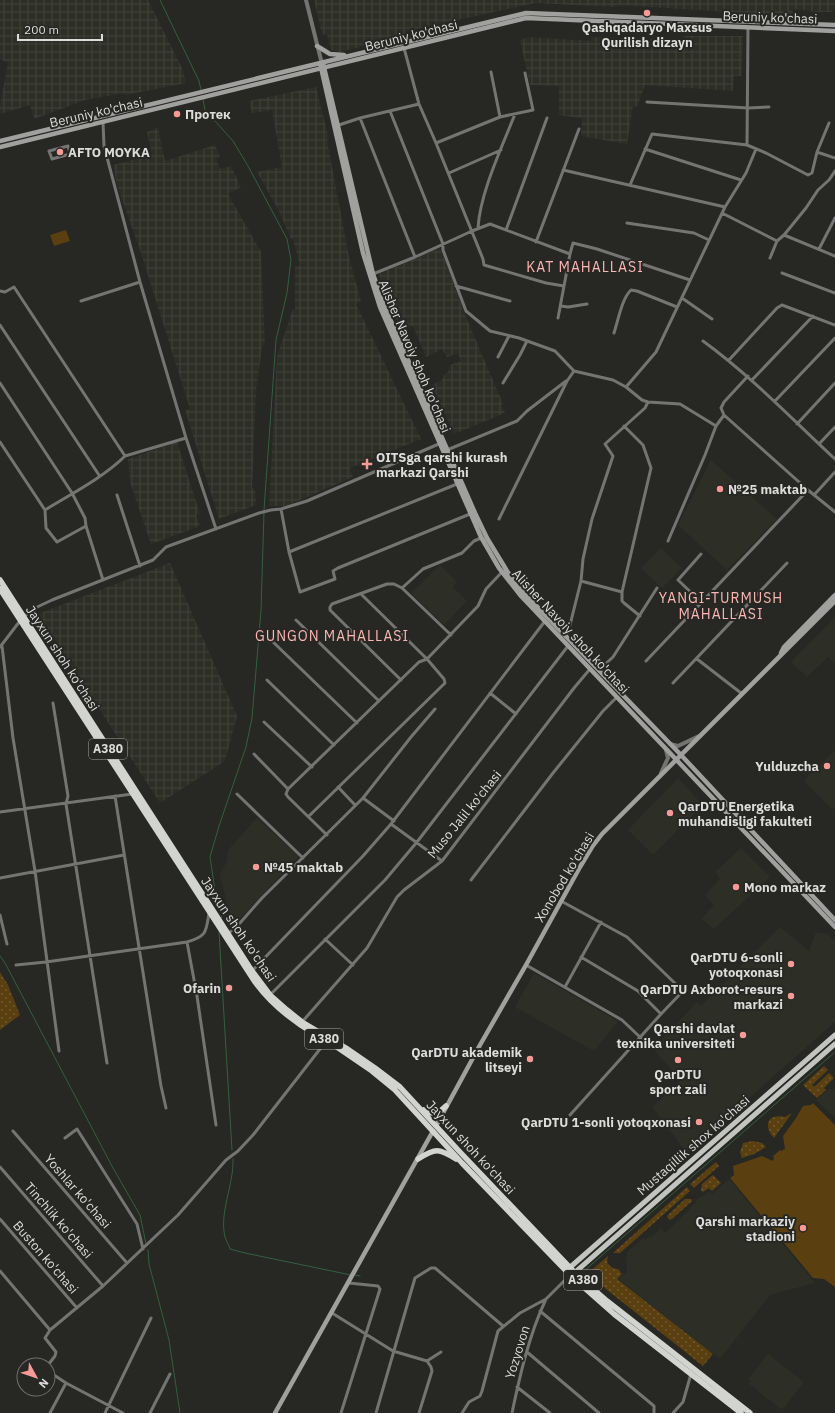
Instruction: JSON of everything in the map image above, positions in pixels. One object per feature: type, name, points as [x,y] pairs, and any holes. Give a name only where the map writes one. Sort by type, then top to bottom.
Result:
[{"type":"highway","name":"Jayxun shoh ko'chasi","points":[[0,580],[22,619],[132,794],[209,912],[270,995],[302,1022],[346,1048],[400,1087],[413,1100],[462,1163],[614,1314],[741,1413]]},
{"type":"highway","name":"Jayxun shoh ko'chasi","points":[[0,589],[22,619],[217,916],[226,936],[266,997],[285,1014],[372,1071],[394,1089],[470,1163],[571,1272],[750,1413]]},
{"type":"highway","points":[[413,1100],[429,1113],[435,1114],[446,1106]]},
{"type":"highway","points":[[418,1159],[430,1151],[441,1150],[462,1163]]},
{"type":"main road","name":"Beruniy ko'chasi","points":[[0,142],[103,122],[163,108],[193,98],[322,64],[350,55],[526,13],[616,20],[835,31]]},
{"type":"main road","name":"Beruniy ko'chasi","points":[[322,64],[404,48],[526,18],[835,25]]},
{"type":"main road","points":[[795,24],[795,29]]},
{"type":"main road","points":[[317,46],[330,54],[350,55]]},
{"type":"main road","name":"Alisher Navoiy shoh ko'chasi","points":[[322,64],[373,274],[391,322],[442,442],[457,484],[481,538],[491,556],[521,596],[617,697],[679,757],[824,912],[835,927]]},
{"type":"main road","name":"Alisher Navoiy shoh ko'chasi","points":[[322,64],[363,253],[375,292],[387,325],[442,442]]},
{"type":"main road","name":"Beruniy ko'chasi","points":[[0,147],[37,135],[161,102],[193,98]]},
{"type":"main road","points":[[161,102],[163,108]]},
{"type":"main road","name":"Alisher Navoiy shoh ko'chasi","points":[[445,451],[497,556],[522,591],[599,670],[666,744]]},
{"type":"main road","name":"Xonobod ko'chasi","points":[[780,655],[784,648],[835,595]]},
{"type":"main road","name":"Xonobod ko'chasi","points":[[275,1413],[592,847],[602,834],[741,693],[787,650],[835,601]]},
{"type":"main road","name":"Alisher Navoiy shoh ko'chasi","points":[[824,912],[835,920]]},
{"type":"main road","name":"Mustaqillik shox ko'chasi","points":[[571,1272],[835,1035]]},
{"type":"main road","name":"Mustaqillik shox ko'chasi","points":[[571,1272],[835,1044]]},
{"type":"main road","points":[[787,1077],[791,1082]]},
{"type":"street","name":"Alisher Navoiy shoh ko'chasi","points":[[306,0],[322,64]]},
{"type":"street","points":[[747,145],[748,27]]},
{"type":"street","points":[[404,48],[419,104],[484,259],[484,263],[487,266],[546,283],[564,286]]},
{"type":"street","points":[[491,72],[500,117]]},
{"type":"street","points":[[436,144],[500,117],[533,110],[525,73]]},
{"type":"street","points":[[647,102],[748,108],[769,107]]},
{"type":"street","points":[[338,125],[360,118],[419,104]]},
{"type":"street","points":[[390,111],[443,244],[443,250],[466,311],[490,332],[527,341],[555,351],[574,371],[613,380],[642,400],[648,402],[680,404],[716,426]]},
{"type":"street","points":[[478,228],[485,193],[515,114]]},
{"type":"street","points":[[360,118],[415,257]]},
{"type":"street","points":[[506,230],[547,118]]},
{"type":"street","points":[[103,122],[104,146],[140,282],[186,438],[216,530]]},
{"type":"street","points":[[630,185],[652,134],[747,145],[808,175],[812,172],[817,152],[829,123]]},
{"type":"street","points":[[536,242],[578,129]]},
{"type":"street","points":[[68,146],[70,154],[52,159],[49,151],[68,146]]},
{"type":"street","points":[[645,149],[741,180]]},
{"type":"street","points":[[626,388],[656,352],[722,213],[741,180],[756,149]]},
{"type":"street","points":[[448,173],[501,150]]},
{"type":"street","points":[[817,152],[835,158]]},
{"type":"street","points":[[563,170],[725,207]]},
{"type":"street","points":[[770,258],[777,241],[784,235],[806,208],[818,190],[830,180],[835,171]]},
{"type":"street","points":[[722,213],[777,241]]},
{"type":"street","points":[[819,249],[835,218]]},
{"type":"street","points":[[627,223],[694,233],[709,240]]},
{"type":"street","points":[[373,274],[490,224],[570,254]]},
{"type":"street","points":[[784,235],[835,256]]},
{"type":"street","points":[[558,318],[573,242],[690,280]]},
{"type":"street","points":[[782,273],[835,292]]},
{"type":"street","points":[[81,301],[140,282]]},
{"type":"street","points":[[456,286],[510,301]]},
{"type":"street","points":[[0,291],[5,292],[14,288],[125,456]]},
{"type":"street","points":[[614,333],[622,307],[628,292],[631,290],[677,307]]},
{"type":"street","points":[[682,298],[712,320]]},
{"type":"street","points":[[561,306],[568,307],[587,304]]},
{"type":"street","points":[[729,360],[777,308],[782,305],[835,325]]},
{"type":"street","points":[[752,380],[813,316]]},
{"type":"street","points":[[0,325],[99,475]]},
{"type":"street","points":[[498,357],[509,336]]},
{"type":"street","points":[[775,401],[835,338]]},
{"type":"street","points":[[503,382],[527,341]]},
{"type":"street","points":[[703,341],[748,376],[835,460]]},
{"type":"street","points":[[499,519],[567,381],[574,371]]},
{"type":"street","points":[[748,376],[724,402],[721,408],[724,415],[808,490],[835,512]]},
{"type":"street","points":[[445,451],[517,421],[527,411],[567,381]]},
{"type":"street","points":[[0,383],[72,493],[85,518],[86,526],[103,580]]},
{"type":"street","points":[[797,424],[835,383]]},
{"type":"street","points":[[566,636],[580,581],[583,559],[592,519],[613,456],[605,444],[646,408],[648,402]]},
{"type":"street","points":[[668,541],[716,426],[724,415]]},
{"type":"street","points":[[624,426],[642,445],[651,468],[622,592],[622,601],[640,616]]},
{"type":"street","points":[[819,444],[835,427]]},
{"type":"street","points":[[45,510],[119,462],[125,456],[186,438]]},
{"type":"street","points":[[0,442],[45,510],[46,528],[53,539],[57,542],[86,526]]},
{"type":"street","points":[[59,1051],[35,871],[24,808],[1,646],[22,619],[36,608],[52,600],[154,560],[166,548],[259,513],[271,510],[281,510],[307,501],[442,442]]},
{"type":"street","points":[[814,495],[835,472]]},
{"type":"street","points":[[289,552],[457,484]]},
{"type":"street","points":[[646,661],[808,490]]},
{"type":"street","points":[[116,495],[140,566]]},
{"type":"street","points":[[281,510],[289,552],[300,592],[335,579],[333,571],[338,568],[470,514]]},
{"type":"street","points":[[402,588],[423,569],[462,553],[474,541],[481,538]]},
{"type":"street","points":[[701,554],[678,580],[701,602]]},
{"type":"street","points":[[673,684],[787,563]]},
{"type":"street","points":[[327,835],[288,797],[286,794],[288,789],[419,662],[427,659],[451,635],[478,606],[486,589],[502,572]]},
{"type":"street","points":[[580,581],[622,592]]},
{"type":"street","points":[[401,680],[330,610],[332,604],[387,584],[394,584],[402,588],[451,635]]},
{"type":"street","points":[[599,670],[614,657],[657,588]]},
{"type":"street","points":[[309,816],[445,683],[444,679],[427,659],[361,594]]},
{"type":"street","points":[[296,620],[378,701]]},
{"type":"street","points":[[252,971],[363,856],[392,822],[545,621]]},
{"type":"street","points":[[272,641],[357,723]]},
{"type":"street","points":[[270,995],[385,880],[417,842],[568,646]]},
{"type":"street","points":[[574,652],[578,648]]},
{"type":"street","points":[[697,659],[741,693]]},
{"type":"street","name":"Muso Jalil ko'chasi","points":[[302,1022],[353,965],[373,940],[397,897],[442,861],[590,669]]},
{"type":"street","points":[[267,680],[334,745]]},
{"type":"street","points":[[490,693],[516,714]]},
{"type":"street","points":[[471,880],[603,710],[617,697]]},
{"type":"street","points":[[53,703],[68,796],[66,804],[107,1063]]},
{"type":"street","points":[[226,936],[355,805],[364,798],[411,737],[435,709]]},
{"type":"street","points":[[264,722],[312,767]]},
{"type":"street","points":[[660,776],[668,758],[666,744],[678,746],[699,736]]},
{"type":"street","points":[[254,754],[288,789]]},
{"type":"street","points":[[338,788],[355,805]]},
{"type":"street","points":[[0,812],[132,794]]},
{"type":"street","points":[[237,794],[303,858]]},
{"type":"street","points":[[115,796],[161,1086],[166,1108]]},
{"type":"street","points":[[364,798],[442,861]]},
{"type":"street","points":[[0,878],[124,855]]},
{"type":"street","points":[[561,901],[628,937],[683,991],[570,1114]]},
{"type":"street","points":[[16,965],[187,942],[203,936],[207,928],[209,912]]},
{"type":"street","points":[[0,915],[7,944]]},
{"type":"street","points":[[565,987],[601,922]]},
{"type":"street","points":[[325,939],[353,965]]},
{"type":"street","points":[[187,942],[197,996],[216,1126]]},
{"type":"street","points":[[581,958],[638,991],[661,1014]]},
{"type":"street","points":[[526,965],[622,1020],[641,1038]]},
{"type":"street","points":[[54,1357],[56,1352],[45,1338],[50,1330],[103,1286],[178,1215],[226,1160],[238,1151],[253,1135],[326,1040]]},
{"type":"street","points":[[65,1138],[77,1129],[137,1224],[143,1249]]},
{"type":"street","name":"Yoshlar ko'chasi","points":[[13,1131],[127,1264]]},
{"type":"street","name":"Tinchlik ko'chasi","points":[[0,1167],[103,1286]]},
{"type":"street","name":"Buston ko'chasi","points":[[0,1219],[77,1308]]},
{"type":"street","points":[[376,1413],[415,1278],[431,1268],[435,1268],[502,1326]]},
{"type":"street","points":[[0,1271],[50,1330]]},
{"type":"street","points":[[462,1413],[469,1402],[480,1396],[482,1392],[498,1331],[502,1326],[520,1313],[546,1299],[571,1272]]},
{"type":"street","points":[[341,1413],[380,1289],[380,1287],[348,1283]]},
{"type":"street","name":"Yozyovon","points":[[512,1413],[517,1386],[527,1352],[540,1312],[546,1299]]},
{"type":"street","points":[[540,1312],[654,1406],[654,1413]]},
{"type":"street","points":[[332,1313],[393,1351],[427,1361],[432,1371],[419,1413]]},
{"type":"street","points":[[104,1413],[151,1318]]},
{"type":"street","points":[[427,1361],[441,1352]]},
{"type":"street","points":[[527,1352],[599,1413]]},
{"type":"street","points":[[150,1413],[170,1374]]},
{"type":"street","points":[[673,1413],[683,1402],[691,1374]]},
{"type":"street","points":[[56,1377],[66,1384],[123,1413]]},
{"type":"street","points":[[50,1413],[66,1384]]},
{"type":"street","points":[[517,1386],[550,1413]]},
{"type":"shaded area","points":[[0,0],[148,0],[183,70],[186,83],[125,95],[124,93],[85,100],[34,119],[30,105],[0,114],[0,106],[8,63],[0,59]]},
{"type":"shaded area","points":[[314,0],[835,0],[835,8],[831,12],[793,9],[792,16],[619,5],[613,7],[535,3],[407,31],[404,36],[340,52],[331,50],[327,34],[322,35]]},
{"type":"shaded area","points":[[685,36],[743,36],[742,76],[734,76],[733,91],[645,85],[638,107],[633,106],[627,144],[581,136],[582,118],[559,115],[559,86],[530,85],[520,40],[528,37],[591,41],[591,37],[684,40]]},
{"type":"shaded area","points":[[316,87],[329,139],[327,140],[349,257],[361,301],[356,304],[421,439],[350,468],[353,477],[286,506],[269,506],[277,356],[293,309],[295,310],[295,267],[300,265],[293,239],[291,239],[280,213],[257,172],[282,167],[272,110],[252,113],[249,101]]},
{"type":"shaded area","points":[[158,128],[165,161],[215,145],[220,157],[216,159],[220,169],[231,166],[241,187],[228,194],[261,252],[265,345],[262,346],[256,391],[252,488],[255,489],[256,505],[219,519],[185,410],[190,409],[141,253],[118,188],[113,165],[152,155],[147,132]]},
{"type":"shaded area","points":[[66,230],[70,241],[54,246],[50,235]]},
{"type":"shaded area","points":[[440,248],[466,317],[503,404],[501,405],[505,413],[454,434],[432,385],[442,380],[444,375],[448,372],[450,365],[461,361],[458,353],[447,357],[442,349],[426,357],[413,326],[401,331],[379,274]]},
{"type":"shaded area","points":[[177,442],[200,514],[196,515],[200,526],[151,544],[130,482],[128,459]]},
{"type":"shaded area","name":"№25 maktab","points":[[711,460],[777,519],[727,570],[678,525]]},
{"type":"shaded area","points":[[661,548],[682,568],[662,588],[641,568]]},
{"type":"shaded area","points":[[170,563],[237,716],[225,761],[160,803],[38,614]]},
{"type":"shaded area","points":[[440,565],[457,582],[453,587],[467,601],[444,625],[411,593]]},
{"type":"shaded area","points":[[835,617],[835,664],[828,657],[807,677],[791,662]]},
{"type":"shaded area","name":"Yulduzcha","points":[[835,750],[835,808],[833,810],[804,781]]},
{"type":"shaded area","name":"QarDTU Energetika muhandisligi fakulteti","points":[[678,778],[703,805],[653,855],[628,830]]},
{"type":"shaded area","name":"№45 maktab","points":[[257,818],[299,856],[232,927],[220,874],[227,861],[228,850]]},
{"type":"shaded area","name":"Mono markaz","points":[[741,848],[770,877],[714,929],[701,919],[714,905],[705,895],[720,879],[715,872]]},
{"type":"shaded area","name":"Qarshi davlat texnika universiteti","points":[[780,927],[809,951],[816,932],[827,934],[835,941],[835,1022],[687,1153],[652,1107],[681,1080],[653,1049],[697,1002],[701,1006]]},
{"type":"shaded area","points":[[0,972],[8,985],[20,1015],[0,1030]]},
{"type":"shaded area","points":[[534,973],[618,1021],[594,1051],[515,1007]]},
{"type":"shaded area","points":[[824,1066],[828,1070],[812,1085],[814,1087],[829,1073],[834,1078],[824,1088],[826,1090],[817,1098],[803,1085]]},
{"type":"shaded area","points":[[830,1088],[832,1090],[835,1088],[835,1118],[816,1100]]},
{"type":"shaded area","name":"Qarshi markaziy stadioni","points":[[813,1103],[835,1125],[835,1287],[824,1279],[813,1278],[730,1178],[734,1175],[733,1166],[762,1156],[773,1161],[773,1156],[780,1150],[785,1149],[783,1136],[803,1106],[811,1105]]},
{"type":"shaded area","points":[[792,1113],[774,1138],[768,1125],[771,1119],[779,1116],[785,1117]]},
{"type":"shaded area","points":[[753,1141],[762,1143],[766,1147],[754,1154],[742,1158],[740,1152],[743,1143]]},
{"type":"shaded area","points":[[716,1162],[719,1166],[694,1188],[690,1184]]},
{"type":"shaded area","points":[[713,1175],[721,1183],[712,1191],[709,1188],[703,1192],[701,1190],[702,1184]]},
{"type":"shaded area","points":[[729,1179],[815,1283],[770,1295],[720,1359],[618,1279],[627,1272],[627,1252],[644,1238],[645,1240],[650,1236],[651,1237],[661,1228],[665,1233],[690,1209],[689,1208],[698,1198],[709,1191],[712,1194]]},
{"type":"shaded area","points":[[687,1187],[690,1191],[620,1253],[613,1253]]},
{"type":"shaded area","points":[[685,1199],[691,1199],[692,1201],[669,1220],[667,1216]]},
{"type":"shaded area","points":[[608,1256],[608,1264],[613,1268],[618,1269],[622,1274],[617,1279],[713,1354],[703,1366],[587,1274]]},
{"type":"shaded area","points":[[768,1354],[804,1382],[782,1410],[749,1384],[751,1381],[748,1379]]},
{"type":"waterway","points":[[160,0],[199,81],[201,90]]},
{"type":"waterway","points":[[203,99],[205,110],[233,141],[248,166],[287,239],[291,260],[287,293],[276,340],[264,510]]},
{"type":"waterway","points":[[221,919],[222,915],[217,904],[210,857],[246,747],[252,718],[261,610],[264,513]]},
{"type":"waterway","points":[[219,932],[232,1150]]},
{"type":"waterway","points":[[0,956],[113,1168],[140,1215],[146,1244]]},
{"type":"waterway","points":[[584,1271],[835,1052]]},
{"type":"waterway","points":[[233,1159],[233,1169],[224,1218],[225,1237],[230,1249],[351,1275]]},
{"type":"waterway","points":[[148,1250],[149,1264],[169,1340],[180,1413]]},
{"type":"waterway","points":[[355,1275],[360,1276]]},
{"type":"place","name":"Qashqadaryo Maxsus Qurilish dizayn","points":[[647,13]]},
{"type":"place","name":"Протек","points":[[177,114]]},
{"type":"place","name":"AFTO MOYKA","points":[[60,152]]},
{"type":"place","name":"OITSga qarshi kurash markazi Qarshi","points":[[367,464]]},
{"type":"place","name":"№25 maktab","points":[[720,489]]},
{"type":"place","name":"Yulduzcha","points":[[827,766]]},
{"type":"place","name":"QarDTU Energetika muhandisligi fakulteti","points":[[670,813]]},
{"type":"place","name":"№45 maktab","points":[[256,867]]},
{"type":"place","name":"Mono markaz","points":[[736,887]]},
{"type":"place","name":"QarDTU 6-sonli yotoqxonasi","points":[[791,964]]},
{"type":"place","name":"Ofarin","points":[[229,988]]},
{"type":"place","name":"QarDTU Axborot-resurs markazi","points":[[791,996]]},
{"type":"place","name":"Qarshi davlat texnika universiteti","points":[[743,1035]]},
{"type":"place","name":"QarDTU akademik litseyi","points":[[530,1059]]},
{"type":"place","name":"QarDTU sport zali","points":[[678,1060]]},
{"type":"place","name":"QarDTU 1-sonli yotoqxonasi","points":[[699,1122]]},
{"type":"place","name":"Qarshi markaziy stadioni","points":[[803,1228]]},
{"type":"district","name":"KAT MAHALLASI","points":[[585,267]]},
{"type":"district","name":"YANGI-TURMUSH MAHALLASI","points":[[721,606]]},
{"type":"district","name":"GUNGON MAHALLASI","points":[[332,636]]}]
